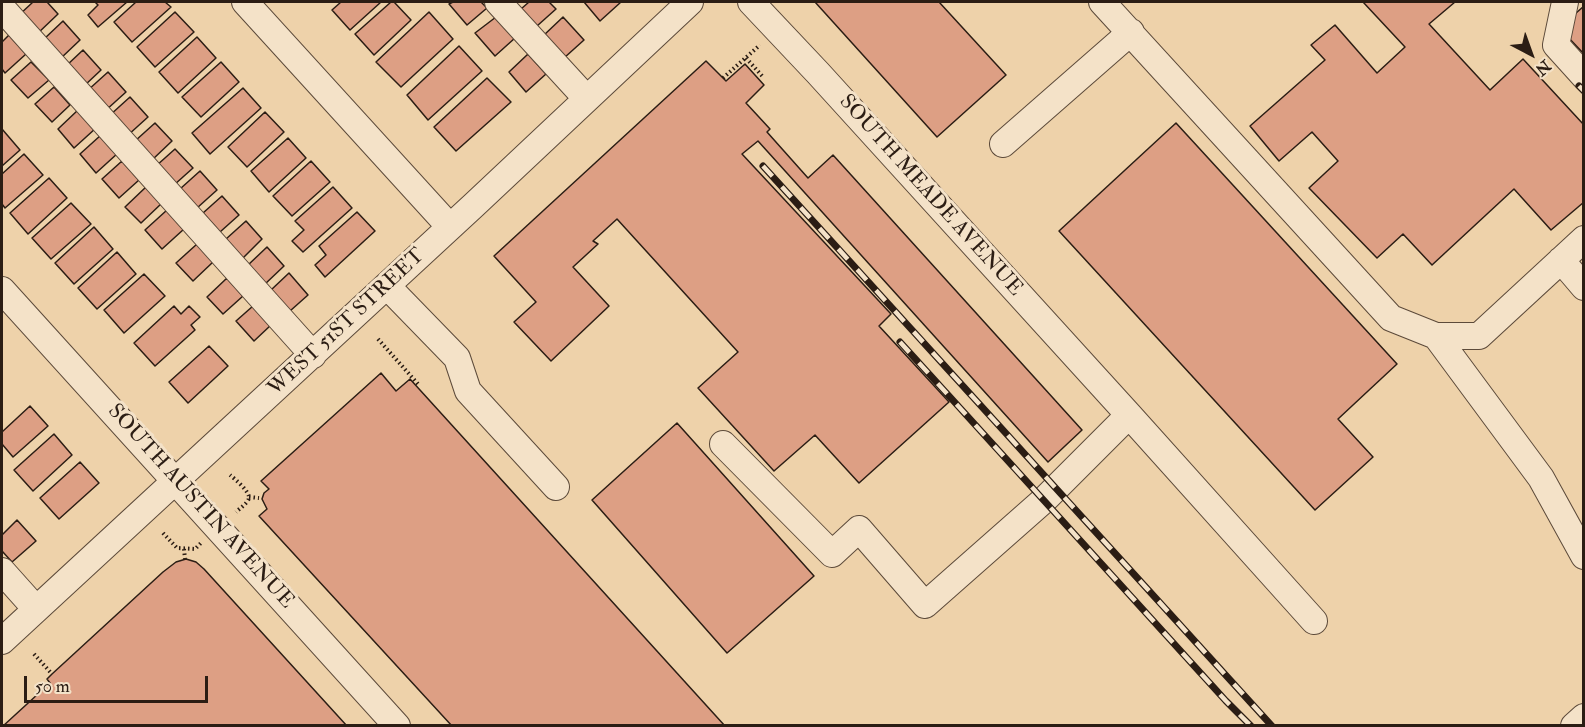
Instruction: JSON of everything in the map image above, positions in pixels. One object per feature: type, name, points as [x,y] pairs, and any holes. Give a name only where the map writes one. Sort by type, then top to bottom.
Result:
[{"type":"street","points":[[245,2],[450,227]]},
{"type":"street","points":[[498,2],[586,98]]},
{"type":"street","name":"WEST 51ST STREET","points":[[2,641],[313,355],[690,2]]},
{"type":"street","name":"SOUTH MEADE AVENUE","points":[[751,2],[1130,415],[1314,621]]},
{"type":"street","points":[[1102,2],[1391,318],[1436,336],[1479,336],[1584,238]]},
{"type":"street","points":[[1565,2],[1556,45],[1584,76]]},
{"type":"street","points":[[2,8],[313,355]]},
{"type":"street","points":[[1003,144],[1131,32]]},
{"type":"street","points":[[1561,260],[1584,287]]},
{"type":"street","points":[[387,286],[457,358],[468,391],[556,487]]},
{"type":"street","name":"SOUTH AUSTIN AVENUE","points":[[2,290],[398,726]]},
{"type":"street","points":[[1436,336],[1541,478],[1584,556]]},
{"type":"street","points":[[723,444],[832,554],[859,529],[925,605],[1044,500],[1130,415]]},
{"type":"street","points":[[2,571],[36,609]]},
{"type":"street","points":[[1574,726],[1584,717]]},
{"type":"path","points":[[723,78],[760,45]]},
{"type":"path","points":[[746,58],[764,78]]},
{"type":"path","points":[[378,339],[418,384]]},
{"type":"path","points":[[230,475],[248,492],[249,497],[248,501],[232,516]]},
{"type":"path","points":[[249,497],[259,498]]},
{"type":"path","points":[[163,533],[177,548],[195,549],[204,541]]},
{"type":"path","points":[[184,549],[184,560]]},
{"type":"path","points":[[34,654],[52,674]]},
{"type":"building","points":[[33,2],[47,2],[58,14],[36,35],[18,16]]},
{"type":"building","points":[[95,2],[127,2],[98,27],[88,15],[98,5]]},
{"type":"building","points":[[136,2],[165,2],[171,7],[132,42],[114,22]]},
{"type":"building","points":[[341,2],[381,2],[350,30],[332,10]]},
{"type":"building","points":[[391,2],[394,2],[411,20],[374,55],[355,34]]},
{"type":"building","points":[[481,2],[487,8],[467,25],[449,4]]},
{"type":"building","points":[[529,2],[549,2],[556,9],[537,26],[521,9]]},
{"type":"building","points":[[584,2],[621,2],[600,21]]},
{"type":"building","points":[[815,2],[939,2],[1006,75],[937,137]]},
{"type":"building","points":[[1363,2],[1455,2],[1429,24],[1490,90],[1523,59],[1584,125],[1584,202],[1551,230],[1514,189],[1432,265],[1403,234],[1377,258],[1309,188],[1338,161],[1312,132],[1279,161],[1250,126],[1325,60],[1311,45],[1335,25],[1377,73],[1405,47]]},
{"type":"building","points":[[1584,6],[1584,54],[1566,35],[1567,21]]},
{"type":"building","points":[[175,12],[194,32],[155,67],[137,47]]},
{"type":"building","points":[[429,12],[453,39],[401,87],[376,62]]},
{"type":"building","points":[[496,17],[515,38],[495,56],[475,33]]},
{"type":"building","points":[[563,17],[584,40],[564,58],[543,36]]},
{"type":"building","points":[[63,21],[80,40],[60,59],[43,40]]},
{"type":"building","points":[[9,35],[26,54],[5,73],[2,69],[2,42]]},
{"type":"building","points":[[197,37],[216,58],[178,93],[159,72]]},
{"type":"building","points":[[459,46],[482,71],[428,120],[407,95]]},
{"type":"building","points":[[83,50],[101,70],[84,86],[66,66]]},
{"type":"building","points":[[528,54],[546,74],[526,92],[509,72]]},
{"type":"building","points":[[706,61],[726,81],[745,64],[764,85],[746,103],[770,129],[767,132],[808,178],[833,155],[1082,430],[1048,462],[758,141],[742,154],[891,314],[879,326],[949,402],[859,483],[815,435],[774,471],[698,388],[738,352],[617,219],[593,241],[598,244],[573,267],[609,306],[551,361],[514,322],[536,302],[494,256]]},
{"type":"building","points":[[31,62],[49,80],[28,98],[11,80]]},
{"type":"building","points":[[221,62],[239,82],[201,117],[182,97]]},
{"type":"building","points":[[108,72],[126,92],[105,111],[87,91]]},
{"type":"building","points":[[487,78],[511,102],[456,151],[434,127]]},
{"type":"building","points":[[54,87],[70,105],[52,122],[35,104]]},
{"type":"building","points":[[243,88],[261,108],[210,154],[192,133]]},
{"type":"building","points":[[130,97],[148,117],[127,136],[109,116]]},
{"type":"building","points":[[78,110],[96,128],[74,148],[58,129]]},
{"type":"building","points":[[265,112],[284,132],[247,167],[228,147]]},
{"type":"building","points":[[155,123],[172,141],[152,160],[135,141]]},
{"type":"building","points":[[1176,123],[1397,364],[1338,419],[1373,457],[1315,510],[1059,231]]},
{"type":"building","points":[[2,129],[20,150],[2,166]]},
{"type":"building","points":[[101,135],[118,153],[96,173],[80,154]]},
{"type":"building","points":[[288,138],[306,158],[269,192],[251,171]]},
{"type":"building","points":[[175,149],[193,168],[174,185],[156,166]]},
{"type":"building","points":[[24,154],[43,175],[5,208],[2,204],[2,174]]},
{"type":"building","points":[[122,161],[139,180],[119,198],[102,179]]},
{"type":"building","points":[[311,161],[330,182],[292,216],[273,196]]},
{"type":"building","points":[[200,171],[217,190],[197,208],[180,189]]},
{"type":"building","points":[[49,178],[67,198],[28,234],[10,213]]},
{"type":"building","points":[[147,186],[162,203],[141,223],[125,207]]},
{"type":"building","points":[[333,187],[352,208],[303,252],[292,241],[304,230],[295,221]]},
{"type":"building","points":[[222,196],[239,215],[220,232],[203,213]]},
{"type":"building","points":[[71,203],[91,224],[51,259],[32,238]]},
{"type":"building","points":[[167,210],[184,229],[162,249],[145,230]]},
{"type":"building","points":[[357,212],[375,231],[325,277],[315,265],[326,255],[319,246]]},
{"type":"building","points":[[246,221],[262,239],[243,258],[226,239]]},
{"type":"building","points":[[94,227],[113,249],[74,284],[55,263]]},
{"type":"building","points":[[197,244],[213,262],[193,281],[176,263]]},
{"type":"building","points":[[267,247],[284,266],[264,285],[247,266]]},
{"type":"building","points":[[117,252],[136,274],[97,309],[78,288]]},
{"type":"building","points":[[289,273],[308,295],[290,311],[271,290]]},
{"type":"building","points":[[144,274],[165,296],[124,333],[104,310]]},
{"type":"building","points":[[227,278],[243,296],[223,314],[207,297]]},
{"type":"building","points":[[174,306],[181,314],[189,306],[200,317],[191,325],[195,330],[155,366],[134,343]]},
{"type":"building","points":[[253,306],[271,325],[254,341],[236,321]]},
{"type":"building","points":[[209,346],[228,366],[188,403],[169,382]]},
{"type":"building","points":[[381,373],[396,391],[410,379],[725,726],[452,726],[259,516],[267,509],[262,499],[264,493],[269,489],[261,481]]},
{"type":"building","points":[[30,406],[48,426],[13,457],[2,444],[2,432]]},
{"type":"building","points":[[677,423],[814,576],[727,653],[592,500]]},
{"type":"building","points":[[54,434],[72,455],[33,491],[14,470]]},
{"type":"building","points":[[80,462],[99,483],[59,519],[40,498]]},
{"type":"building","points":[[17,520],[36,541],[12,562],[2,551],[2,535]]},
{"type":"building","points":[[186,559],[196,562],[204,569],[347,726],[3,726],[50,683],[47,679],[52,674],[163,572],[176,562]]},
{"type":"railway","points":[[1579,86],[1584,91]]},
{"type":"railway","points":[[763,166],[1272,726]]},
{"type":"railway","points":[[900,342],[1251,726]]}]
